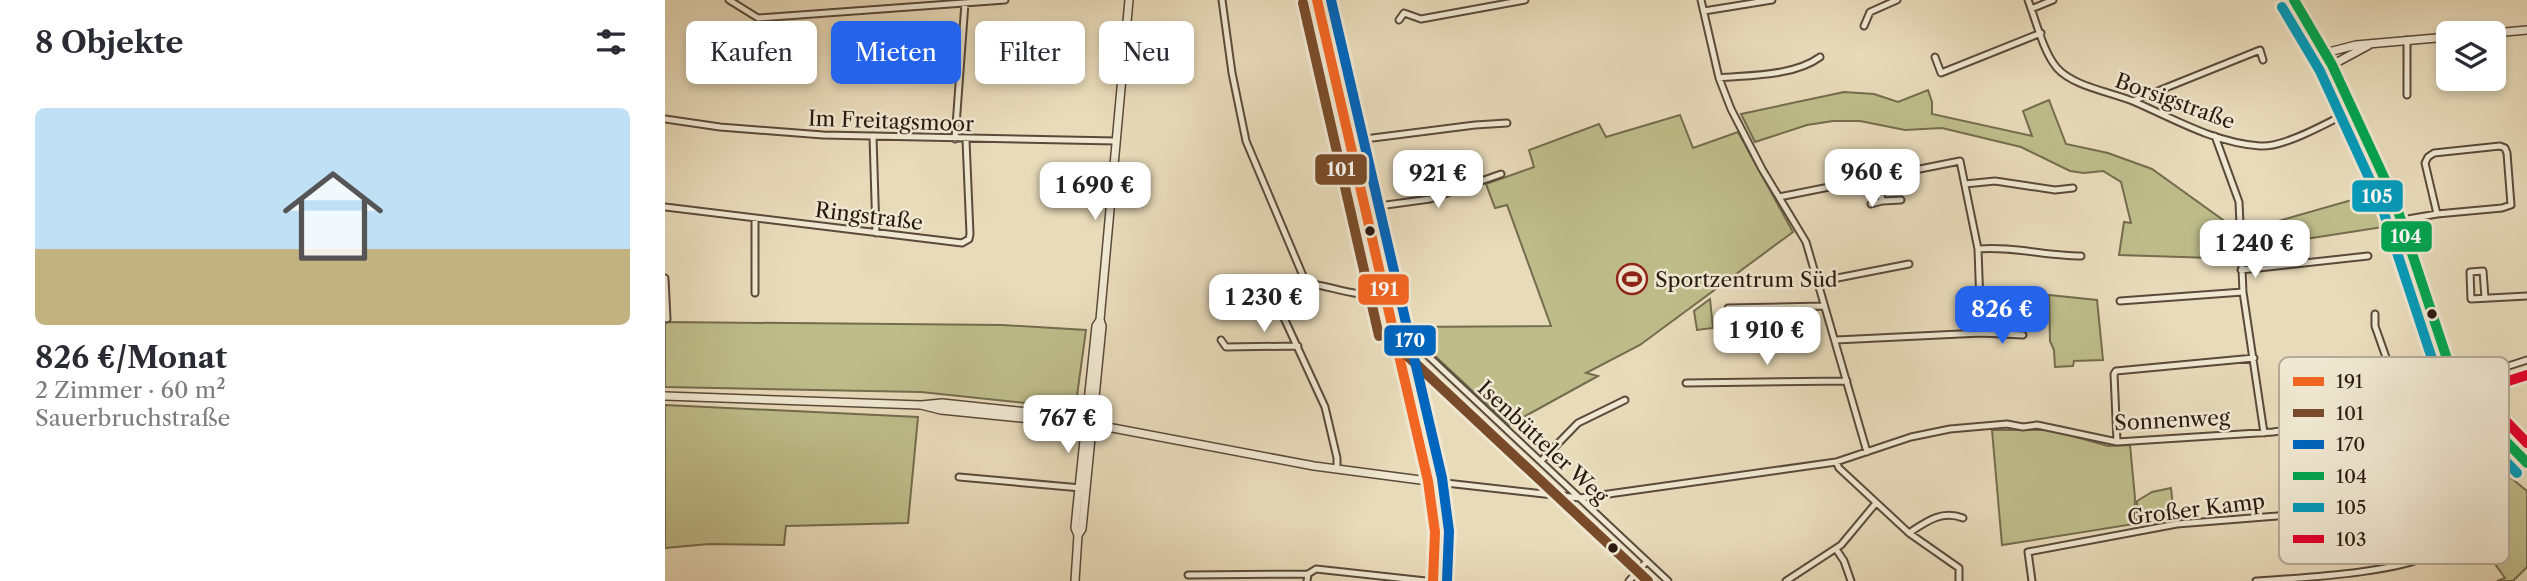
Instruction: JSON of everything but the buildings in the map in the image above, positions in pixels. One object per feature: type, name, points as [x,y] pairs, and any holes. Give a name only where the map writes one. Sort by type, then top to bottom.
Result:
[{"type":"street","points":[[729,0],[758,18],[1005,0]]},
{"type":"street","points":[[856,0],[857,9]]},
{"type":"street","points":[[1075,581],[1078,535],[1075,528],[1092,423],[1096,326],[1100,320],[1129,0]]},
{"type":"street","points":[[1223,0],[1231,73],[1247,141],[1306,284]]},
{"type":"street","points":[[1317,0],[1428,481],[1435,532],[1433,581]]},
{"type":"street","points":[[1399,20],[1404,13],[1421,19],[1521,0]]},
{"type":"street","points":[[1701,0],[1719,78],[1734,116],[1801,232],[1836,340],[1867,452]]},
{"type":"street","points":[[1704,11],[1772,0]]},
{"type":"street","points":[[1864,26],[1870,12],[1897,0]]},
{"type":"street","name":"Borsigstraße","points":[[2028,0],[2049,57],[2060,71],[2087,85],[2133,101],[2215,136],[2261,146],[2300,135],[2353,110]]},
{"type":"street","points":[[2031,9],[2053,0]]},
{"type":"street","points":[[2294,0],[2332,65],[2402,220],[2447,357]]},
{"type":"street","points":[[954,139],[965,2]]},
{"type":"street","points":[[2506,32],[2527,30]]},
{"type":"street","points":[[1935,57],[1941,73],[2041,33]]},
{"type":"street","points":[[2325,52],[2356,45],[2436,38]]},
{"type":"street","points":[[2407,40],[2407,95]]},
{"type":"street","points":[[2332,65],[2370,45]]},
{"type":"street","points":[[2133,101],[2260,50],[2263,60]]},
{"type":"street","points":[[1719,78],[1811,64],[1820,57]]},
{"type":"street","name":"Im Freitagsmoor","points":[[665,119],[748,130],[966,140],[1117,141]]},
{"type":"street","points":[[1349,141],[1507,123]]},
{"type":"street","points":[[873,136],[876,233]]},
{"type":"street","points":[[2215,136],[2239,202],[2243,292],[2264,433]]},
{"type":"street","name":"Ringstraße","points":[[665,207],[962,243],[969,239],[966,140]]},
{"type":"street","points":[[2402,220],[2511,205],[2505,148],[2500,146],[2434,153],[2428,157],[2425,163],[2437,214]]},
{"type":"street","points":[[1779,197],[1960,161],[1978,249],[1981,333]]},
{"type":"street","points":[[1364,208],[1430,199],[1501,174]]},
{"type":"street","points":[[1878,177],[1882,201]]},
{"type":"street","points":[[1965,184],[1995,181],[2055,190],[2073,188]]},
{"type":"street","points":[[1871,204],[1901,200]]},
{"type":"street","points":[[755,218],[755,293]]},
{"type":"street","points":[[1978,249],[2081,256]]},
{"type":"street","points":[[2241,270],[2368,256]]},
{"type":"street","points":[[1818,282],[1909,264]]},
{"type":"street","points":[[2485,298],[2483,271],[2470,272],[2472,299],[2527,296]]},
{"type":"street","points":[[665,278],[667,319]]},
{"type":"street","points":[[1306,284],[1325,285],[1366,295],[1384,293]]},
{"type":"street","points":[[1306,284],[1285,313],[1286,324],[1325,407],[1337,458],[1337,470]]},
{"type":"street","points":[[2120,302],[2243,292]]},
{"type":"street","points":[[1728,308],[1824,306]]},
{"type":"street","points":[[2375,314],[2375,326],[2386,357]]},
{"type":"street","name":"Isenbütteler Weg","points":[[1393,333],[1407,336],[1668,581]]},
{"type":"street","points":[[1836,340],[1981,333],[2023,335]]},
{"type":"street","points":[[1221,340],[1226,347],[1298,346]]},
{"type":"street","points":[[2117,442],[2116,371],[2254,358]]},
{"type":"street","name":"Sonnenweg","points":[[2509,366],[2527,360]]},
{"type":"street","points":[[1686,383],[1847,381]]},
{"type":"street","name":"Sonnenweg","points":[[665,396],[922,405],[941,410],[1092,423],[1337,470],[1580,498],[1836,462],[1910,437],[1950,429],[2007,424],[2037,425],[2117,442],[2279,431]]},
{"type":"street","points":[[1541,461],[1578,423],[1625,400]]},
{"type":"street","points":[[2509,444],[2527,463]]},
{"type":"street","points":[[1836,462],[1839,468],[1909,533],[1959,568],[1959,581]]},
{"type":"street","points":[[959,477],[1082,488]]},
{"type":"street","points":[[1786,581],[1836,548],[1859,526],[1876,503]]},
{"type":"street","points":[[1909,533],[1933,517],[1953,514],[1963,518]]},
{"type":"street","name":"Großer Kamp","points":[[2032,581],[2028,552],[2177,524],[2279,516]]},
{"type":"street","points":[[1836,548],[1851,581]]},
{"type":"street","points":[[1629,581],[1647,561]]},
{"type":"street","points":[[2256,581],[2360,572],[2399,564]]},
{"type":"street","points":[[1188,575],[1216,579],[1273,573],[1308,578],[1316,569],[1426,581]]},
{"type":"shaded area","points":[[1928,90],[1932,114],[2032,136],[2023,111],[2049,100],[2066,144],[2108,153],[2152,169],[2226,222],[2264,225],[2380,192],[2396,225],[2235,250],[2213,258],[2119,255],[2124,222],[2131,223],[2121,182],[2103,171],[2070,171],[2021,147],[1942,128],[1905,130],[1860,121],[1807,125],[1755,142],[1741,114],[1844,92],[1874,94],[1898,102]]},
{"type":"shaded area","name":"Sportzentrum Süd","points":[[1680,115],[1693,148],[1738,132],[1793,232],[1640,345],[1586,373],[1598,376],[1509,425],[1404,327],[1551,326],[1507,205],[1495,208],[1486,184],[1534,167],[1529,150],[1599,124],[1606,137]]},
{"type":"shaded area","points":[[2049,295],[2097,300],[2103,360],[2074,361],[2073,366],[2055,367],[2054,350],[2050,341]]},
{"type":"shaded area","points":[[1710,299],[1713,328],[1697,330],[1694,311]]},
{"type":"shaded area","points":[[665,322],[1002,325],[1086,330],[1077,396],[1062,407],[921,392],[665,387]]},
{"type":"shaded area","points":[[665,405],[918,417],[908,523],[786,526],[784,545],[709,544],[665,548]]},
{"type":"shaded area","points":[[1992,430],[2051,430],[2108,446],[2130,445],[2135,498],[2134,524],[2002,545]]},
{"type":"shaded area","points":[[2509,476],[2527,491],[2527,567],[2513,581],[2497,581],[2505,578],[2495,564],[2509,564]]},
{"type":"shaded area","points":[[2171,488],[2174,518],[2137,523],[2137,501],[2152,492]]},
{"type":"transit line","name":"191","points":[[1317,0],[1428,481],[1435,532],[1433,581]]},
{"type":"transit line","name":"170","points":[[1331,0],[1442,478],[1449,531],[1447,581]]},
{"type":"transit line","name":"104","points":[[2294,0],[2332,65],[2394,199],[2446,357]]},
{"type":"transit line","name":"101","points":[[1303,3],[1379,336]]},
{"type":"transit line","name":"105","points":[[2282,7],[2320,71],[2381,204],[2431,357]]},
{"type":"transit line","name":"101","points":[[1393,347],[1399,348],[1648,581]]},
{"type":"transit line","name":"103","points":[[2509,381],[2527,375]]},
{"type":"transit line","name":"103","points":[[2509,424],[2527,443]]},
{"type":"transit line","name":"104","points":[[2509,444],[2527,463]]},
{"type":"transit line","name":"105","points":[[2509,465],[2517,473]]},
{"type":"place","name":"Sportzentrum Süd","points":[[1632,279]]}]
